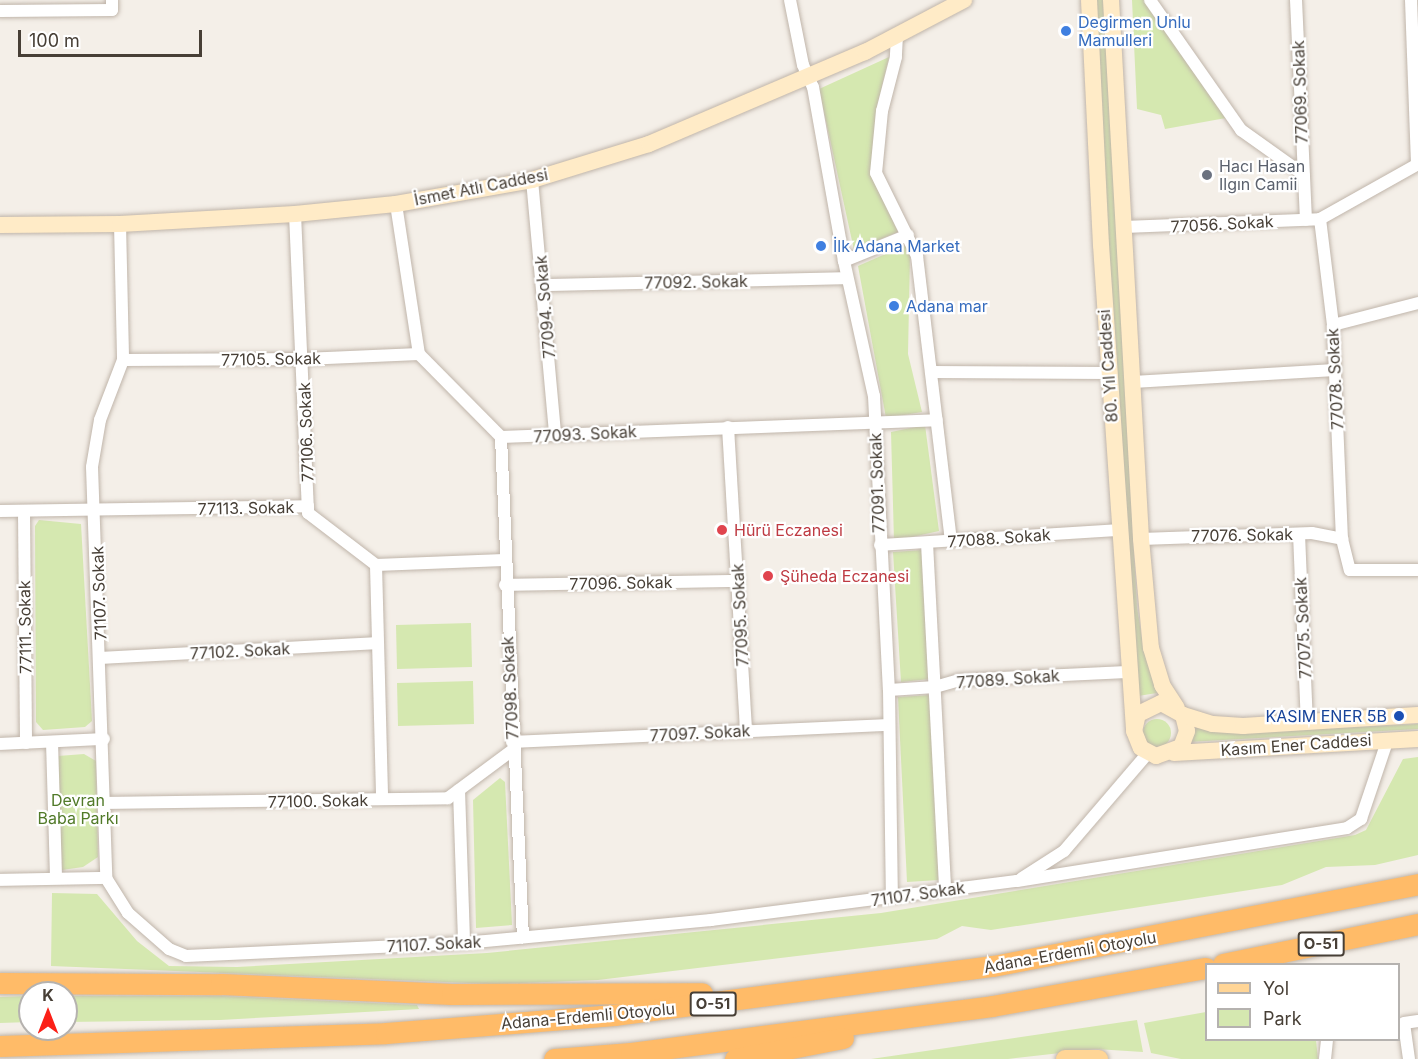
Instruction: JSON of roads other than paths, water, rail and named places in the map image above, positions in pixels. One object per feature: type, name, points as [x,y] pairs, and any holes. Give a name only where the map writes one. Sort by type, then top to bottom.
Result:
[{"type":"highway","points":[[1292,910],[1418,871]]},
{"type":"highway","name":"Adana-Erdemli Otoyolu","points":[[0,1046],[386,1034],[614,1015],[796,994],[993,966],[1418,884]]},
{"type":"highway","name":"O-51","points":[[1228,963],[1418,924]]},
{"type":"highway","name":"O-51","points":[[554,1059],[632,1053],[992,1006],[1205,968]]},
{"type":"highway","points":[[0,983],[221,984],[452,994],[796,994]]},
{"type":"highway","points":[[735,1059],[992,1006]]},
{"type":"main road","name":"İsmet Atlı Caddesi","points":[[0,225],[120,224],[295,214],[396,204],[532,180],[649,144],[897,35],[964,0]]},
{"type":"main road","name":"80. Yıl Caddesi","points":[[1089,0],[1127,672],[1134,731]]},
{"type":"main road","name":"80. Yıl Caddesi","points":[[1111,0],[1141,539],[1151,648],[1162,685],[1180,712]]},
{"type":"main road","points":[[1161,703],[1180,712],[1185,740],[1174,753],[1165,756],[1148,753],[1134,731],[1144,708],[1161,703]]},
{"type":"main road","name":"Kasım Ener Caddesi","points":[[1180,712],[1213,724],[1307,723],[1418,715]]},
{"type":"main road","points":[[1365,719],[1418,720]]},
{"type":"main road","points":[[1366,740],[1390,733],[1418,733]]},
{"type":"main road","name":"Kasım Ener Caddesi","points":[[1174,753],[1366,740],[1418,740]]},
{"type":"main road","points":[[1065,1059],[1099,1059]]},
{"type":"street","points":[[0,10],[112,10],[112,0]]},
{"type":"street","name":"77091. Sokak","points":[[790,0],[807,76],[813,87],[847,278],[874,396],[889,690],[892,897]]},
{"type":"street","points":[[1150,0],[1240,130],[1304,175]]},
{"type":"street","name":"77069. Sokak","points":[[1296,0],[1306,220]]},
{"type":"street","points":[[1320,219],[1418,164],[1415,38],[1411,0]]},
{"type":"street","points":[[897,35],[896,57],[882,111],[876,173],[917,256],[951,540]]},
{"type":"street","name":"77094. Sokak","points":[[532,180],[544,285],[555,435]]},
{"type":"street","points":[[396,204],[419,354],[501,437]]},
{"type":"street","name":"77106. Sokak","points":[[295,214],[308,507]]},
{"type":"street","name":"77056. Sokak","points":[[1124,227],[1320,219]]},
{"type":"street","name":"77078. Sokak","points":[[1320,219],[1333,325],[1342,539],[1350,570],[1418,570]]},
{"type":"street","name":"71107. Sokak","points":[[120,224],[123,360],[100,420],[93,466],[107,803],[106,878],[128,913],[169,949],[186,956],[464,944],[523,938],[1017,881],[1347,828],[1361,819],[1388,739]]},
{"type":"street","points":[[844,261],[908,235]]},
{"type":"street","name":"77092. Sokak","points":[[544,285],[847,278]]},
{"type":"street","points":[[1333,325],[1418,303]]},
{"type":"street","name":"77105. Sokak","points":[[123,360],[303,359],[419,354]]},
{"type":"street","points":[[1133,382],[1335,370]]},
{"type":"street","points":[[932,372],[1109,374]]},
{"type":"street","name":"77093. Sokak","points":[[501,437],[937,420]]},
{"type":"street","name":"77095. Sokak","points":[[728,427],[746,731]]},
{"type":"street","name":"77098. Sokak","points":[[501,437],[505,585],[523,938]]},
{"type":"street","name":"77113. Sokak","points":[[0,511],[95,512],[308,507],[308,513],[376,565]]},
{"type":"street","name":"77111. Sokak","points":[[24,511],[26,743]]},
{"type":"street","name":"77088. Sokak","points":[[880,545],[1119,530]]},
{"type":"street","name":"77076. Sokak","points":[[1141,539],[1299,534],[1342,539]]},
{"type":"street","name":"77075. Sokak","points":[[1299,534],[1307,723]]},
{"type":"street","points":[[927,543],[945,889]]},
{"type":"street","points":[[382,799],[376,565],[504,560]]},
{"type":"street","name":"77096. Sokak","points":[[505,585],[738,581]]},
{"type":"street","name":"77102. Sokak","points":[[101,658],[378,643]]},
{"type":"street","name":"77089. Sokak","points":[[889,690],[935,687],[959,680],[1127,672]]},
{"type":"street","name":"77097. Sokak","points":[[513,745],[889,725]]},
{"type":"street","points":[[0,744],[104,739]]},
{"type":"street","points":[[52,742],[56,878]]},
{"type":"street","name":"77100. Sokak","points":[[107,803],[448,798],[513,745]]},
{"type":"street","points":[[1017,881],[1064,851],[1148,753]]},
{"type":"street","points":[[459,789],[464,944]]},
{"type":"street","points":[[0,880],[106,878]]},
{"type":"street","points":[[1409,1059],[1401,1024],[1418,1020]]},
{"type":"street","points":[[1325,1059],[1327,1041]]},
{"type":"place","name":"Degirmen Unlu Mamulleri","points":[[1066,31]]},
{"type":"place","name":"Hacı Hasan Ilgın Camii","points":[[1207,175]]},
{"type":"place","name":"İlk Adana Market","points":[[821,246]]},
{"type":"place","name":"Adana mar","points":[[894,306]]},
{"type":"place","name":"Hürü Eczanesi","points":[[722,530]]},
{"type":"place","name":"Şüheda Eczanesi","points":[[768,576]]},
{"type":"place","name":"KASIM ENER 5B","points":[[1399,716]]},
{"type":"park label","name":"Devran Baba Parkı","points":[[78,809]]}]
